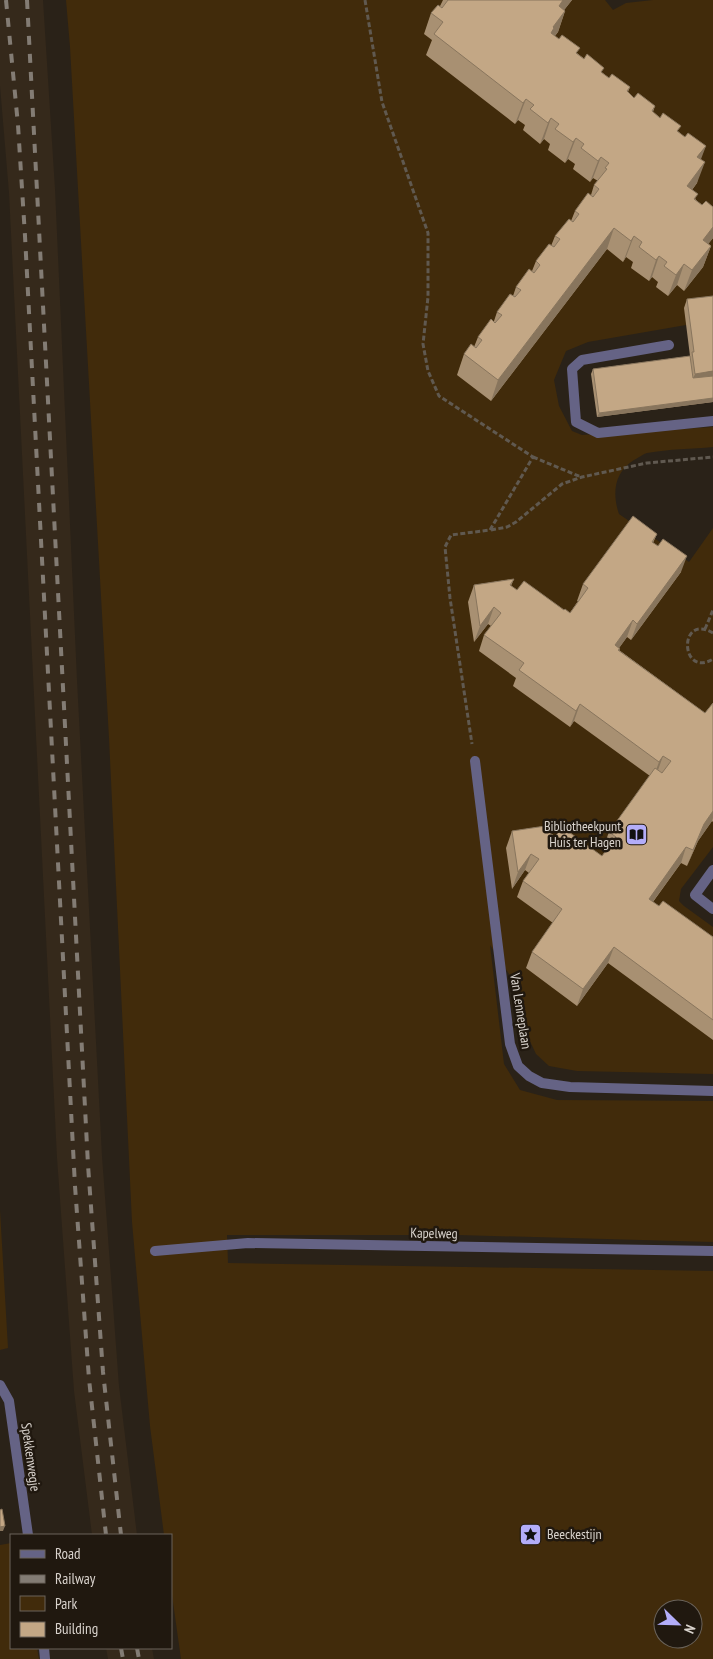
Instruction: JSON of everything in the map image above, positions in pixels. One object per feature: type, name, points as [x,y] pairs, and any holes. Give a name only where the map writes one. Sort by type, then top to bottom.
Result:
[{"type":"street","points":[[669,345],[582,360],[572,369],[576,422],[598,433],[713,421]]},
{"type":"street","name":"Van Lenneplaan","points":[[475,761],[510,1044],[518,1066],[529,1076],[542,1083],[570,1087],[713,1090]]},
{"type":"street","points":[[713,870],[695,895],[713,909]]},
{"type":"street","name":"Kapelweg","points":[[155,1251],[248,1243],[713,1251]]},
{"type":"street","name":"Spekkenwegje","points":[[0,1385],[9,1401],[28,1534]]},
{"type":"path","points":[[365,0],[382,102],[428,233],[428,297],[423,344],[428,371],[438,396],[533,457],[582,477]]},
{"type":"path","points":[[490,530],[533,457]]},
{"type":"path","points":[[475,761],[450,598],[445,547],[451,535],[507,527],[516,522],[562,484],[582,477],[648,463],[713,457]]},
{"type":"path","points":[[705,629],[713,610]]},
{"type":"path","points":[[713,633],[705,629],[690,635],[687,651],[694,660],[699,662],[709,662],[713,659]]},
{"type":"shaded area","points":[[0,0],[43,0],[55,189],[77,680],[102,1156],[119,1386],[137,1534],[92,1534],[74,1391],[57,1158],[9,193],[0,86]]},
{"type":"shaded area","points":[[106,1649],[152,1649],[154,1659],[108,1659]]},
{"type":"green space","points":[[66,0],[605,0],[613,10],[626,3],[653,0],[713,0],[713,301],[686,325],[588,342],[566,351],[554,380],[559,406],[572,431],[582,435],[713,427],[713,447],[644,454],[627,465],[622,471],[615,491],[619,514],[689,562],[713,528],[713,847],[681,889],[679,901],[713,927],[713,1074],[577,1071],[549,1066],[536,1054],[528,1037],[513,980],[490,945],[504,1064],[520,1090],[557,1100],[713,1101],[713,1242],[458,1235],[227,1235],[228,1263],[713,1271],[713,1659],[181,1659],[172,1595],[172,1534],[164,1534],[150,1426],[132,1222],[109,738]]},
{"type":"green space","points":[[0,1210],[8,1348],[0,1350]]},
{"type":"green space","points":[[10,1543],[10,1649],[37,1649],[39,1659],[0,1659],[0,1545]]},
{"type":"building","points":[[448,0],[563,0],[559,6],[565,11],[553,27],[551,33],[559,39],[562,35],[580,48],[576,53],[584,59],[587,54],[604,68],[601,72],[609,78],[612,74],[630,87],[627,91],[634,98],[638,93],[655,106],[652,111],[660,118],[663,113],[681,126],[677,131],[685,137],[688,133],[706,146],[697,157],[705,162],[687,186],[698,194],[694,199],[702,205],[706,201],[713,207],[713,227],[703,240],[711,246],[692,270],[684,264],[676,275],[664,266],[667,262],[659,256],[656,260],[639,247],[642,242],[634,236],[631,241],[614,228],[498,380],[464,354],[471,344],[476,348],[482,340],[478,337],[491,319],[495,323],[502,315],[497,312],[510,294],[515,297],[521,290],[516,287],[529,269],[534,273],[540,265],[536,261],[549,244],[554,247],[560,239],[555,236],[569,219],[573,222],[579,214],[575,211],[588,193],[593,197],[599,189],[594,185],[607,169],[605,168],[609,163],[601,157],[598,161],[581,148],[584,144],[576,138],[573,142],[555,129],[559,124],[551,118],[548,123],[530,109],[534,105],[526,99],[523,103],[434,34],[443,22],[431,13],[438,5],[442,8]]},
{"type":"building","points":[[713,296],[713,371],[695,374],[687,299]]},
{"type":"building","points":[[690,356],[693,378],[713,376],[713,398],[599,413],[593,369]]},
{"type":"building","points":[[633,516],[657,534],[652,542],[658,546],[663,539],[687,556],[637,624],[633,620],[615,645],[620,649],[618,650],[705,713],[713,703],[713,811],[704,824],[693,850],[686,847],[649,899],[659,906],[663,901],[713,937],[713,1020],[614,947],[583,989],[532,952],[562,909],[523,881],[539,859],[531,854],[518,872],[512,831],[552,825],[548,831],[555,837],[562,827],[602,856],[616,837],[609,832],[655,768],[662,773],[671,761],[663,756],[659,762],[580,704],[576,711],[519,670],[524,663],[484,635],[501,613],[494,607],[480,626],[474,585],[514,579],[510,585],[517,590],[524,581],[570,613],[588,588],[583,584]]},
{"type":"building","points":[[2,1509],[5,1526],[0,1527],[0,1510]]},
{"type":"railway","points":[[6,0],[18,125],[25,236],[75,1186],[89,1379],[106,1534]]},
{"type":"railway","points":[[27,0],[88,1165],[103,1372],[121,1534]]},
{"type":"railway","points":[[121,1649],[123,1659]]},
{"type":"railway","points":[[137,1649],[139,1659]]},
{"type":"place","name":"Bibliotheekpunt Huis ter Hagen","points":[[637,834]]},
{"type":"place","name":"Beeckestijn","points":[[531,1534]]}]
